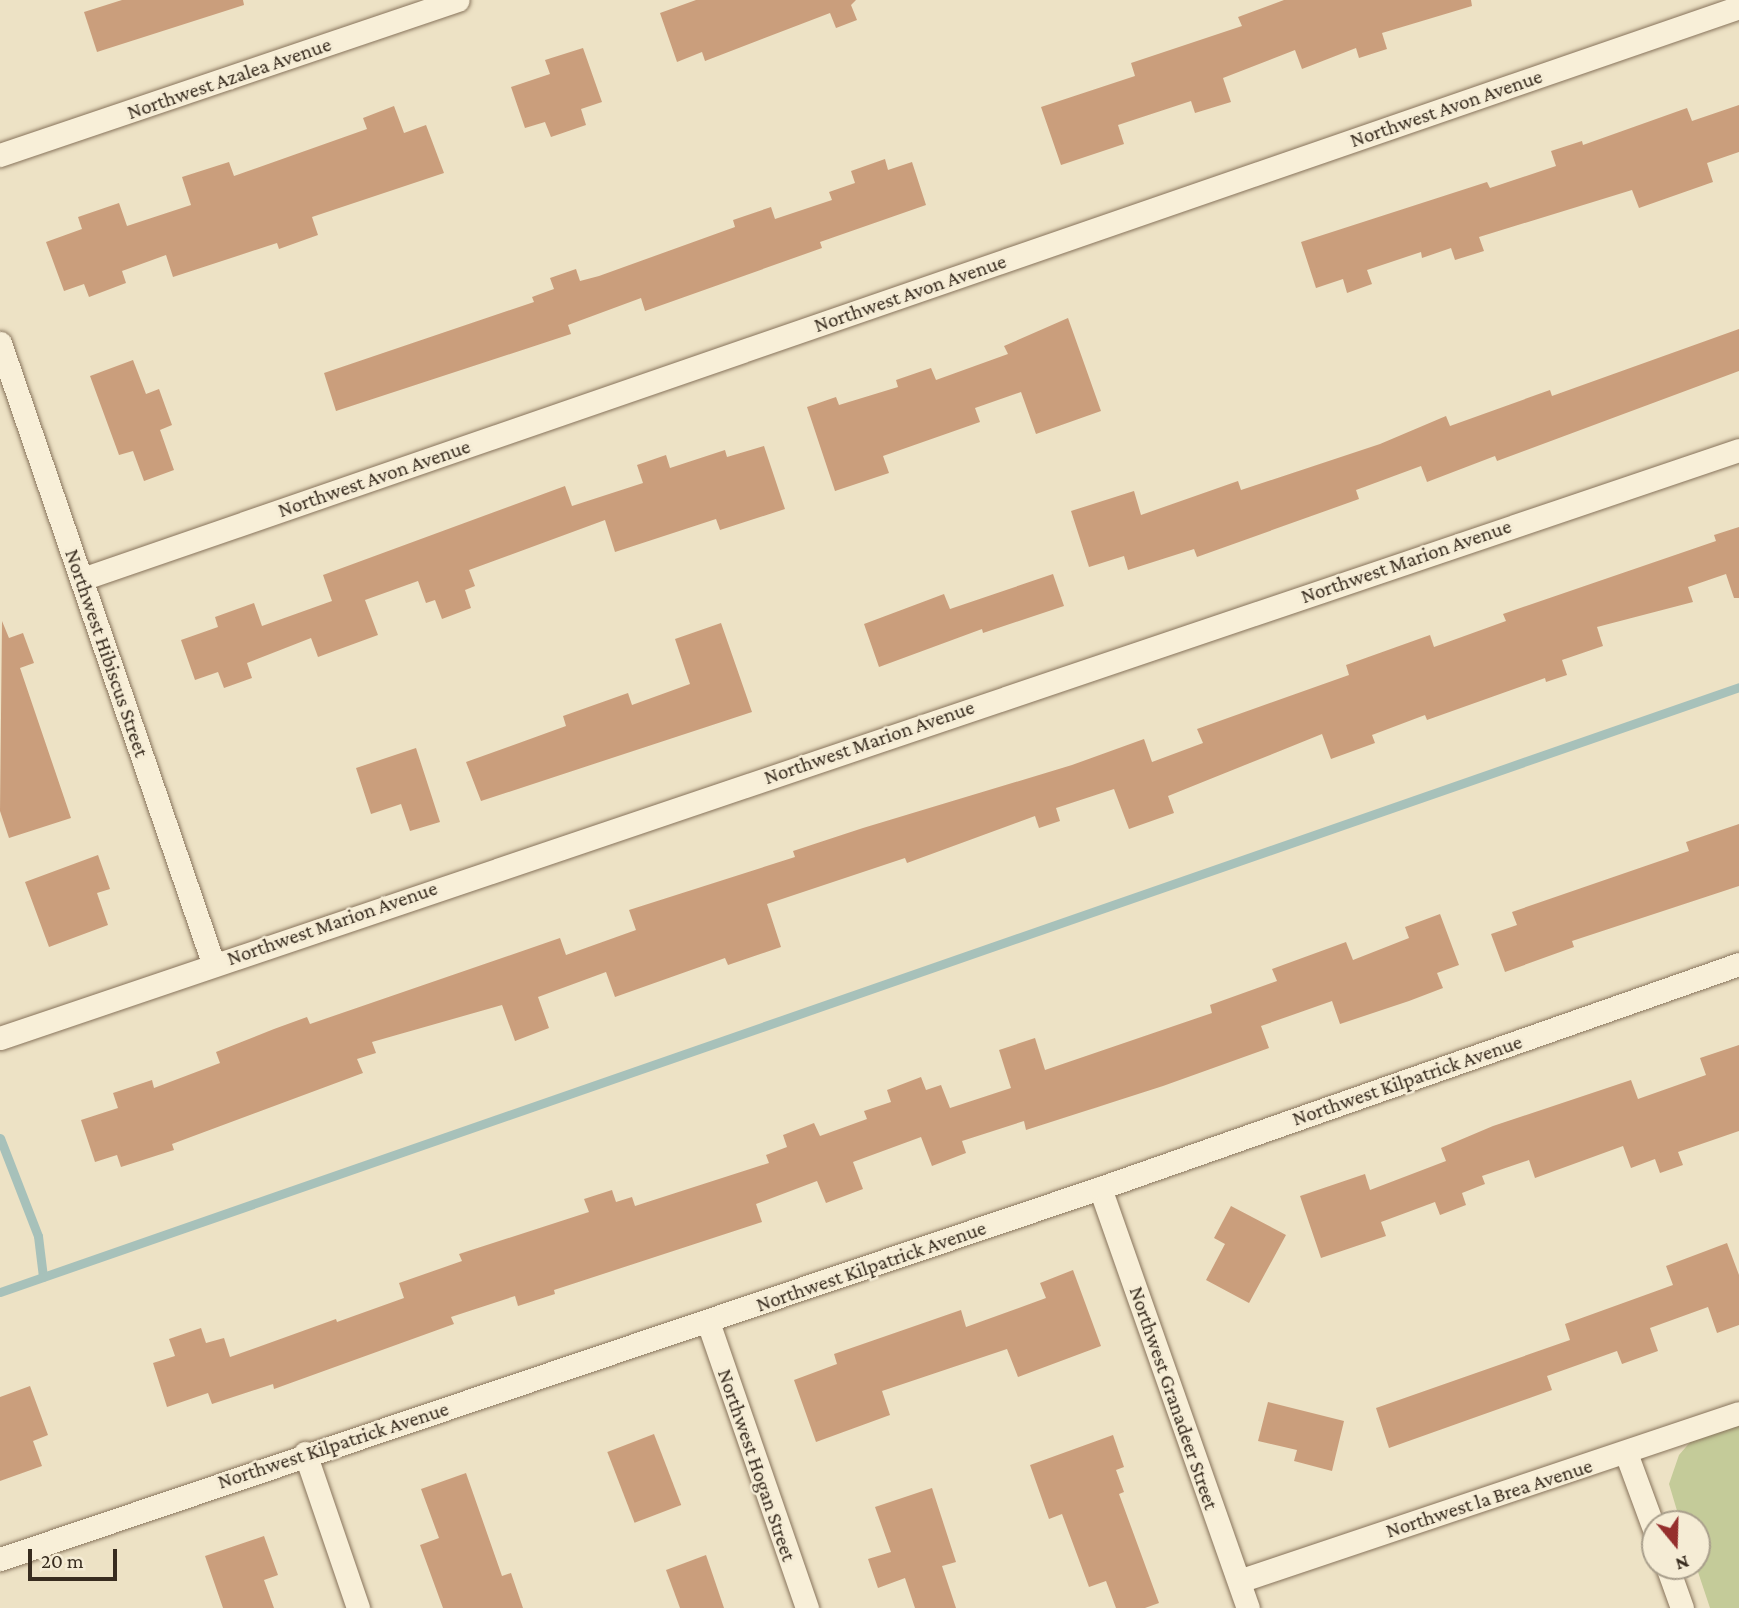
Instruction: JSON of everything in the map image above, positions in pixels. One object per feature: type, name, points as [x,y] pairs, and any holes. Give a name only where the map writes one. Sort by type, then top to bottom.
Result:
[{"type":"street","name":"Northwest Azalea Avenue","points":[[0,155],[457,0]]},
{"type":"street","name":"Northwest Avon Avenue","points":[[82,579],[1739,7]]},
{"type":"street","name":"Northwest Hibiscus Street","points":[[0,343],[213,963]]},
{"type":"street","name":"Northwest Marion Avenue","points":[[0,1038],[213,963],[1739,450]]},
{"type":"street","name":"Northwest Kilpatrick Avenue","points":[[0,1559],[1100,1188],[1739,964]]},
{"type":"street","name":"Northwest Granadeer Street","points":[[1100,1188],[1248,1608]]},
{"type":"street","name":"Northwest Hogan Street","points":[[708,1322],[807,1608]]},
{"type":"street","name":"Northwest la Brea Avenue","points":[[1239,1581],[1739,1413]]},
{"type":"street","points":[[1626,1453],[1647,1510]]},
{"type":"street","points":[[305,1454],[358,1608]]},
{"type":"street","points":[[1672,1580],[1682,1608]]},
{"type":"green space","points":[[1739,1424],[1739,1608],[1710,1608],[1701,1580],[1711,1580],[1711,1510],[1677,1510],[1669,1484],[1679,1455],[1692,1440]]},
{"type":"building","points":[[122,0],[243,0],[244,5],[97,52],[84,12]]},
{"type":"building","points":[[696,0],[856,0],[851,5],[857,20],[836,28],[830,13],[705,61],[702,52],[677,62],[660,13]]},
{"type":"building","points":[[1284,0],[1471,0],[1472,6],[1382,33],[1387,49],[1359,58],[1356,48],[1302,69],[1295,50],[1223,78],[1231,102],[1195,113],[1191,101],[1118,125],[1124,144],[1061,165],[1041,107],[1135,76],[1131,63],[1242,26],[1238,17]]},
{"type":"building","points":[[583,48],[602,102],[581,109],[586,125],[551,137],[545,122],[525,128],[511,87],[550,74],[545,60]]},
{"type":"building","points":[[1739,105],[1739,152],[1707,163],[1713,182],[1639,208],[1632,190],[1479,237],[1484,251],[1455,260],[1451,248],[1422,258],[1421,252],[1367,270],[1372,284],[1347,293],[1343,279],[1316,288],[1301,242],[1487,182],[1490,188],[1556,166],[1551,151],[1582,141],[1583,145],[1687,108],[1692,121]]},
{"type":"building","points":[[394,106],[404,133],[426,125],[444,173],[312,217],[318,235],[279,249],[277,243],[173,277],[166,255],[122,271],[126,283],[89,297],[84,284],[64,291],[46,242],[82,229],[78,217],[119,203],[127,226],[191,205],[182,177],[229,162],[234,176],[367,129],[363,118]]},
{"type":"building","points":[[885,159],[888,170],[912,162],[926,205],[820,242],[822,248],[645,311],[641,298],[568,325],[571,334],[336,411],[324,373],[534,302],[532,297],[554,289],[550,278],[576,269],[580,281],[599,276],[735,227],[733,220],[771,207],[775,219],[832,200],[829,192],[855,183],[851,171]]},
{"type":"building","points":[[1068,318],[1101,411],[1036,434],[1021,392],[975,408],[980,422],[883,456],[889,473],[835,491],[807,407],[836,397],[839,405],[898,387],[896,380],[931,368],[936,380],[1008,354],[1004,346]]},
{"type":"building","points":[[1739,329],[1739,371],[1497,461],[1495,456],[1427,482],[1421,466],[1356,490],[1359,499],[1197,557],[1194,549],[1128,570],[1124,556],[1089,567],[1071,511],[1134,491],[1141,515],[1238,481],[1241,490],[1380,444],[1446,416],[1450,426],[1550,390],[1552,396]]},
{"type":"building","points":[[133,360],[146,394],[159,389],[172,425],[160,430],[174,470],[144,481],[133,451],[119,455],[90,376]]},
{"type":"building","points":[[764,446],[785,509],[720,530],[716,519],[615,552],[605,520],[469,570],[475,586],[465,590],[471,608],[442,619],[435,600],[426,603],[418,581],[365,600],[378,635],[318,657],[311,638],[247,663],[252,678],[224,688],[218,672],[195,680],[181,640],[218,627],[215,617],[254,603],[262,626],[332,601],[323,575],[565,486],[572,506],[643,483],[637,465],[666,455],[670,468],[725,450],[727,457]]},
{"type":"building","points":[[1739,527],[1739,598],[1734,598],[1726,574],[1688,587],[1693,602],[1597,627],[1603,646],[1562,660],[1567,675],[1546,682],[1545,678],[1427,720],[1425,715],[1372,735],[1375,743],[1331,759],[1322,734],[1168,796],[1174,813],[1129,829],[1114,789],[1056,808],[1060,821],[1039,828],[1035,816],[907,863],[905,858],[767,904],[781,947],[728,965],[725,958],[615,997],[606,972],[538,997],[549,1028],[515,1041],[502,1005],[372,1042],[376,1053],[357,1059],[363,1073],[172,1144],[174,1150],[121,1167],[117,1155],[95,1162],[81,1120],[118,1108],[113,1093],[152,1080],[154,1088],[220,1063],[216,1052],[274,1029],[307,1017],[310,1024],[560,938],[566,955],[636,930],[629,910],[795,857],[793,851],[1072,765],[1144,739],[1152,762],[1203,743],[1197,729],[1349,675],[1346,665],[1430,635],[1434,647],[1506,621],[1503,614],[1716,541],[1714,535]]},
{"type":"building","points":[[1053,574],[1064,606],[983,633],[982,629],[879,667],[864,624],[944,594],[950,609]]},
{"type":"building","points":[[2,621],[9,638],[23,633],[34,663],[20,668],[71,818],[9,838],[0,811]]},
{"type":"building","points":[[721,623],[752,712],[481,801],[466,762],[566,726],[563,716],[628,693],[632,705],[690,684],[675,639]]},
{"type":"building","points":[[416,748],[440,822],[410,831],[401,804],[371,814],[356,768]]},
{"type":"building","points":[[1739,824],[1739,886],[1572,941],[1574,947],[1505,972],[1491,934],[1517,925],[1512,912],[1689,851],[1686,842]]},
{"type":"building","points":[[98,855],[110,889],[97,893],[108,925],[49,947],[25,882]]},
{"type":"building","points":[[1440,914],[1459,965],[1437,973],[1443,988],[1340,1024],[1332,1001],[1261,1026],[1269,1048],[1163,1086],[1026,1130],[1024,1121],[962,1141],[966,1153],[932,1166],[921,1137],[853,1162],[863,1189],[826,1203],[817,1181],[756,1204],[762,1222],[554,1290],[555,1294],[518,1306],[515,1296],[451,1317],[454,1324],[274,1389],[273,1384],[212,1404],[208,1393],[167,1407],[153,1363],[175,1356],[169,1339],[201,1328],[206,1343],[224,1338],[230,1357],[336,1319],[337,1322],[404,1298],[399,1283],[462,1261],[459,1254],[589,1212],[584,1199],[612,1190],[616,1202],[632,1197],[635,1206],[769,1163],[766,1155],[787,1147],[783,1135],[814,1123],[820,1136],[867,1119],[864,1111],[891,1102],[887,1090],[921,1077],[926,1090],[941,1085],[950,1108],[1011,1088],[999,1050],[1035,1038],[1045,1070],[1212,1013],[1210,1005],[1277,981],[1272,969],[1346,942],[1353,960],[1409,938],[1405,927]]},
{"type":"building","points":[[1739,1045],[1739,1131],[1678,1152],[1683,1165],[1660,1173],[1655,1159],[1631,1168],[1623,1146],[1535,1178],[1529,1160],[1482,1176],[1485,1184],[1462,1193],[1466,1205],[1440,1215],[1435,1202],[1381,1222],[1386,1236],[1321,1258],[1300,1196],[1365,1174],[1370,1190],[1446,1161],[1441,1148],[1493,1126],[1631,1080],[1638,1099],[1706,1075],[1700,1058]]},
{"type":"building","points":[[1231,1206],[1286,1235],[1249,1303],[1206,1280],[1225,1244],[1214,1238]]},
{"type":"building","points":[[1727,1243],[1739,1275],[1739,1325],[1717,1333],[1708,1307],[1650,1328],[1658,1351],[1622,1364],[1617,1351],[1547,1376],[1552,1390],[1389,1448],[1376,1408],[1570,1340],[1565,1324],[1673,1285],[1666,1266]]},
{"type":"building","points":[[1073,1270],[1101,1346],[1018,1377],[1007,1349],[882,1391],[890,1415],[816,1442],[794,1380],[837,1364],[834,1354],[961,1310],[966,1327],[1046,1298],[1040,1283]]},
{"type":"building","points":[[30,1386],[48,1435],[33,1441],[42,1466],[0,1481],[0,1397]]},
{"type":"building","points":[[1268,1402],[1344,1421],[1332,1471],[1294,1461],[1297,1450],[1258,1441]]},
{"type":"building","points":[[654,1434],[681,1505],[635,1523],[607,1452]]},
{"type":"building","points":[[1113,1435],[1124,1467],[1116,1470],[1124,1492],[1119,1494],[1159,1603],[1145,1608],[1116,1608],[1106,1581],[1089,1587],[1062,1514],[1049,1519],[1030,1465]]},
{"type":"building","points":[[466,1473],[502,1576],[511,1573],[523,1608],[443,1608],[420,1545],[439,1538],[421,1489]]},
{"type":"building","points":[[932,1488],[956,1562],[942,1566],[956,1608],[915,1608],[905,1578],[878,1588],[868,1559],[891,1552],[875,1507]]},
{"type":"building","points":[[264,1536],[278,1575],[264,1580],[274,1608],[223,1608],[205,1556]]},
{"type":"building","points":[[706,1555],[724,1608],[680,1608],[666,1570]]},
{"type":"waterway","points":[[0,1292],[1739,687]]},
{"type":"waterway","points":[[0,1138],[38,1236],[43,1277]]}]
